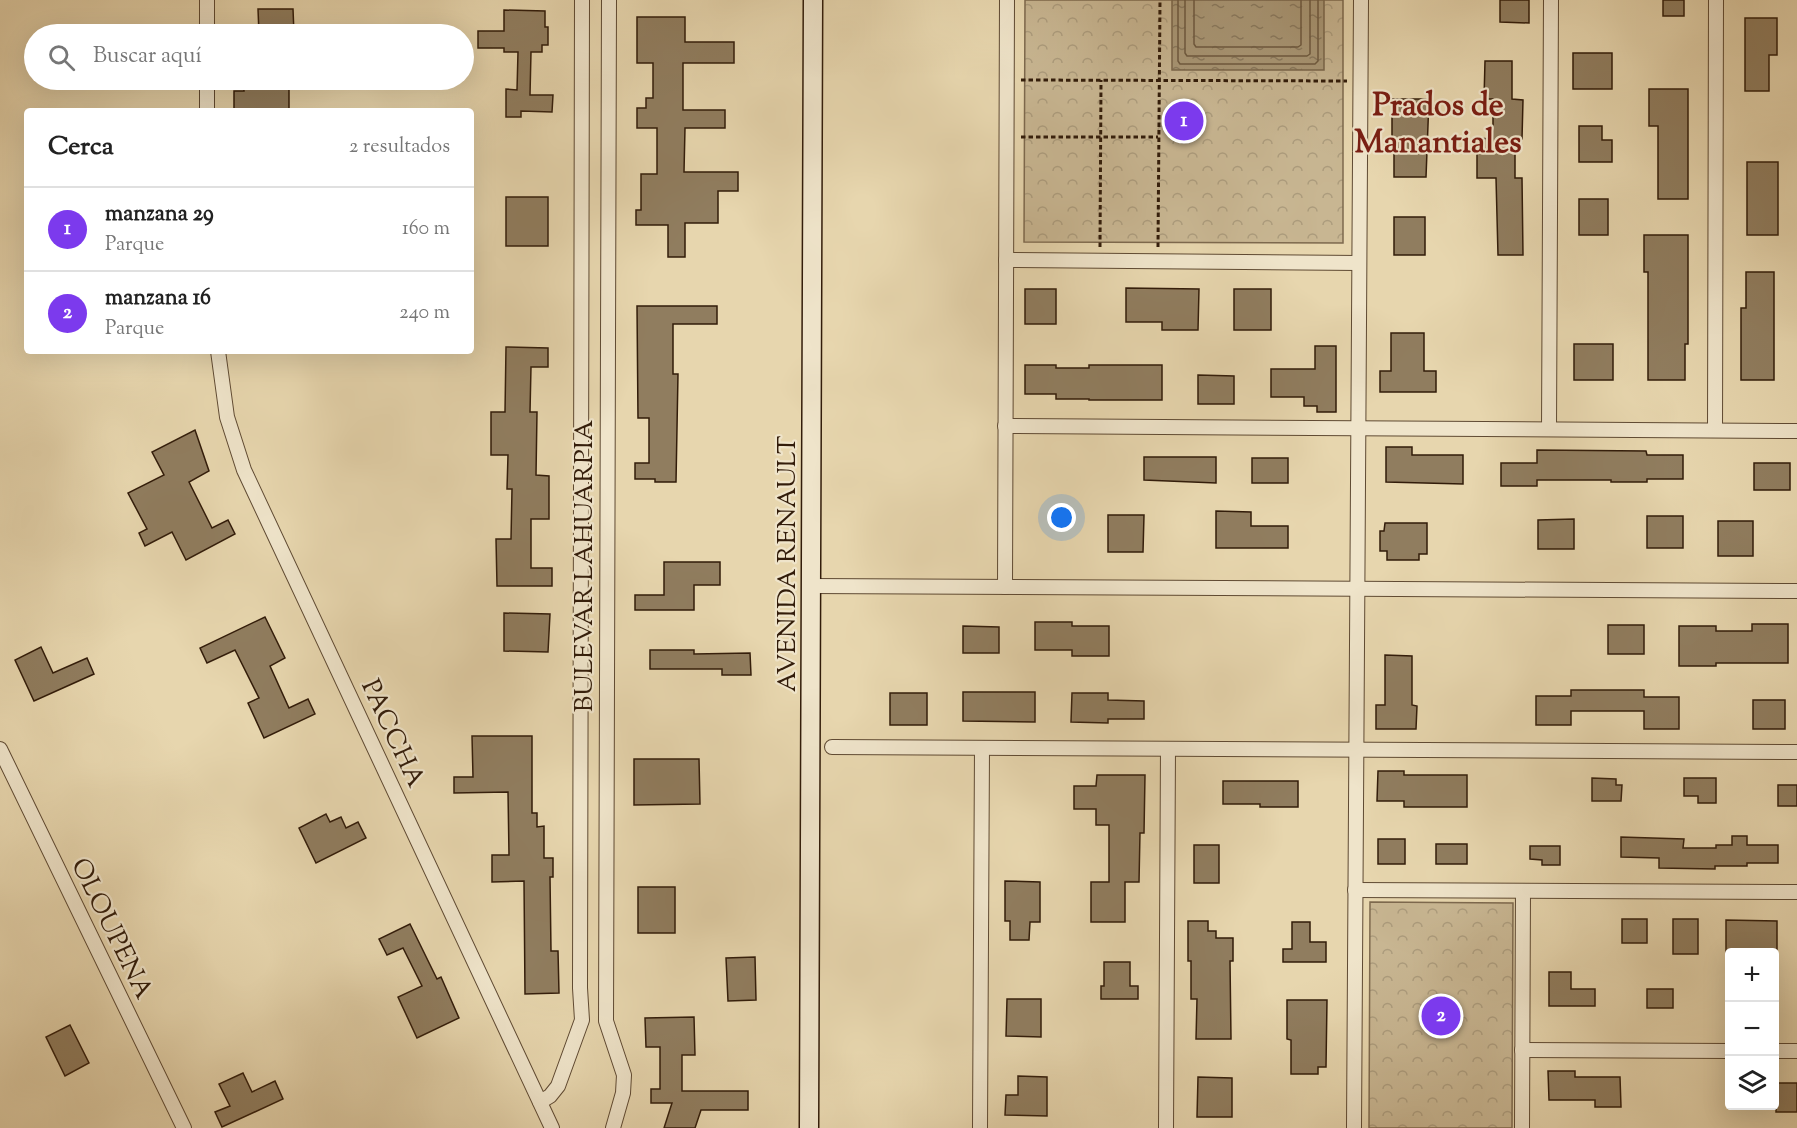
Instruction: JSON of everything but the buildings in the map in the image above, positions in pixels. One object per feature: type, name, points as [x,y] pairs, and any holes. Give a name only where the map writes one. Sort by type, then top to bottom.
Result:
[{"type":"street","points":[[207,0],[207,24]]},
{"type":"street","points":[[540,1102],[558,1086],[582,1020],[580,929],[582,0]]},
{"type":"street","name":"BULEVAR LAHUARPIA","points":[[609,0],[606,1021],[624,1075],[623,1093],[613,1128]]},
{"type":"street","name":"AVENIDA RENAULT","points":[[809,1128],[813,0]]},
{"type":"street","points":[[1005,587],[1008,0]]},
{"type":"street","points":[[1354,1128],[1361,0]]},
{"type":"street","points":[[1549,429],[1551,0]]},
{"type":"street","points":[[1715,430],[1716,0]]},
{"type":"street","points":[[207,90],[207,108]]},
{"type":"street","points":[[1006,260],[1359,263]]},
{"type":"street","name":"PACCHA","points":[[218,354],[227,417],[244,470],[552,1128]]},
{"type":"street","points":[[1005,426],[1797,431]]},
{"type":"street","points":[[811,586],[1797,591]]},
{"type":"street","points":[[832,747],[1797,752]]},
{"type":"street","points":[[980,1128],[982,748]]},
{"type":"street","points":[[1166,1128],[1168,748]]},
{"type":"street","name":"OLOUPENA","points":[[0,749],[184,1128]]},
{"type":"street","points":[[1355,890],[1797,892]]},
{"type":"street","points":[[1521,1128],[1523,891]]},
{"type":"street","points":[[582,1020],[606,1021]]},
{"type":"street","points":[[1522,1050],[1725,1051]]},
{"type":"street","points":[[1779,1051],[1797,1051]]},
{"type":"path","points":[[1158,261],[1160,0]]},
{"type":"path","points":[[1007,80],[1361,81]]},
{"type":"path","points":[[1100,261],[1101,80]]},
{"type":"path","points":[[1007,137],[1159,137]]},
{"type":"green space","points":[[1025,0],[1343,0],[1343,243],[1024,242]]},
{"type":"green space","points":[[1370,902],[1513,903],[1512,1128],[1369,1128]]},
{"type":"water","points":[[1172,0],[1324,0],[1324,70],[1172,70]]},
{"type":"place","name":"manzana 29","points":[[1184,121]]},
{"type":"place","name":"manzana 16","points":[[1441,1016]]},
{"type":"district","name":"Prados de Manantiales","points":[[1438,122]]}]
